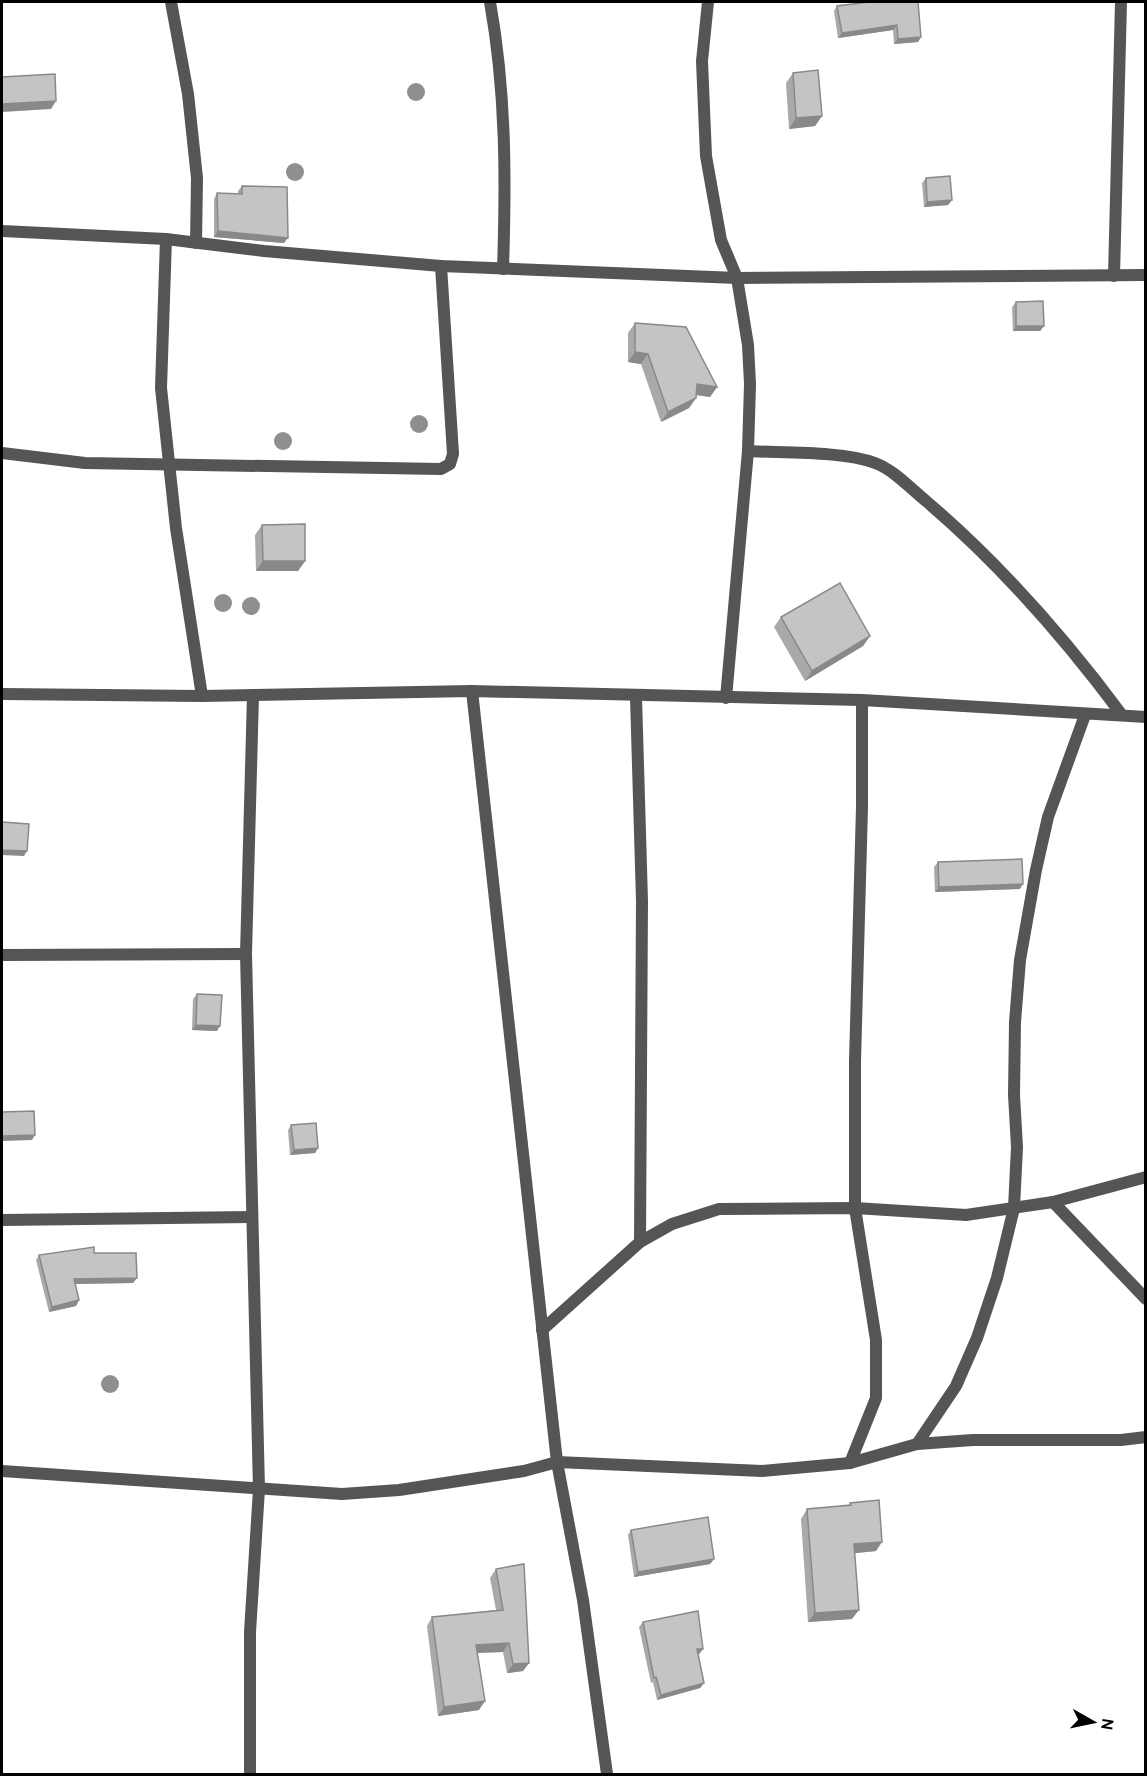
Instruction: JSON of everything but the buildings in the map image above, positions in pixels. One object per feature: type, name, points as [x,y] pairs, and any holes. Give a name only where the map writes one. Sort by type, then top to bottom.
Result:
[{"type":"street","points":[[171,2],[188,94],[196,167],[196,243]]},
{"type":"street","points":[[490,2],[499,54],[505,120],[503,269]]},
{"type":"street","points":[[708,2],[702,61],[706,156],[721,240],[737,278],[748,345],[748,451],[726,698]]},
{"type":"street","points":[[1114,276],[1121,2]]},
{"type":"street","points":[[2,231],[166,239],[264,251],[441,266],[737,278],[1146,275]]},
{"type":"street","points":[[166,239],[161,388],[168,465],[202,696]]},
{"type":"street","points":[[2,453],[53,461],[441,469],[450,464],[453,454],[441,266]]},
{"type":"street","points":[[748,451],[857,458],[888,469],[961,531],[1026,598],[1075,652],[1122,715]]},
{"type":"street","points":[[2,694],[202,696],[472,691],[636,697],[861,700],[1146,717]]},
{"type":"street","points":[[472,691],[557,1462],[583,1600],[607,1774]]},
{"type":"street","points":[[250,1774],[250,1632],[259,1489],[246,954],[253,695]]},
{"type":"street","points":[[636,697],[642,901],[640,1242]]},
{"type":"street","points":[[850,1463],[876,1398],[876,1340],[855,1208],[855,1061],[862,807],[861,700]]},
{"type":"street","points":[[917,1444],[956,1386],[977,1338],[997,1278],[1014,1208],[1017,1147],[1014,1095],[1015,1022],[1020,960],[1048,817],[1085,715]]},
{"type":"street","points":[[2,955],[246,954]]},
{"type":"street","points":[[542,1330],[640,1242],[672,1224],[719,1209],[855,1208],[966,1215],[1053,1202],[1146,1177]]},
{"type":"street","points":[[1053,1202],[1146,1299]]},
{"type":"street","points":[[2,1220],[251,1217]]},
{"type":"street","points":[[2,1471],[342,1494],[399,1490],[524,1471],[557,1462],[762,1471],[850,1463],[917,1444],[973,1440],[1120,1440],[1146,1437]]}]
